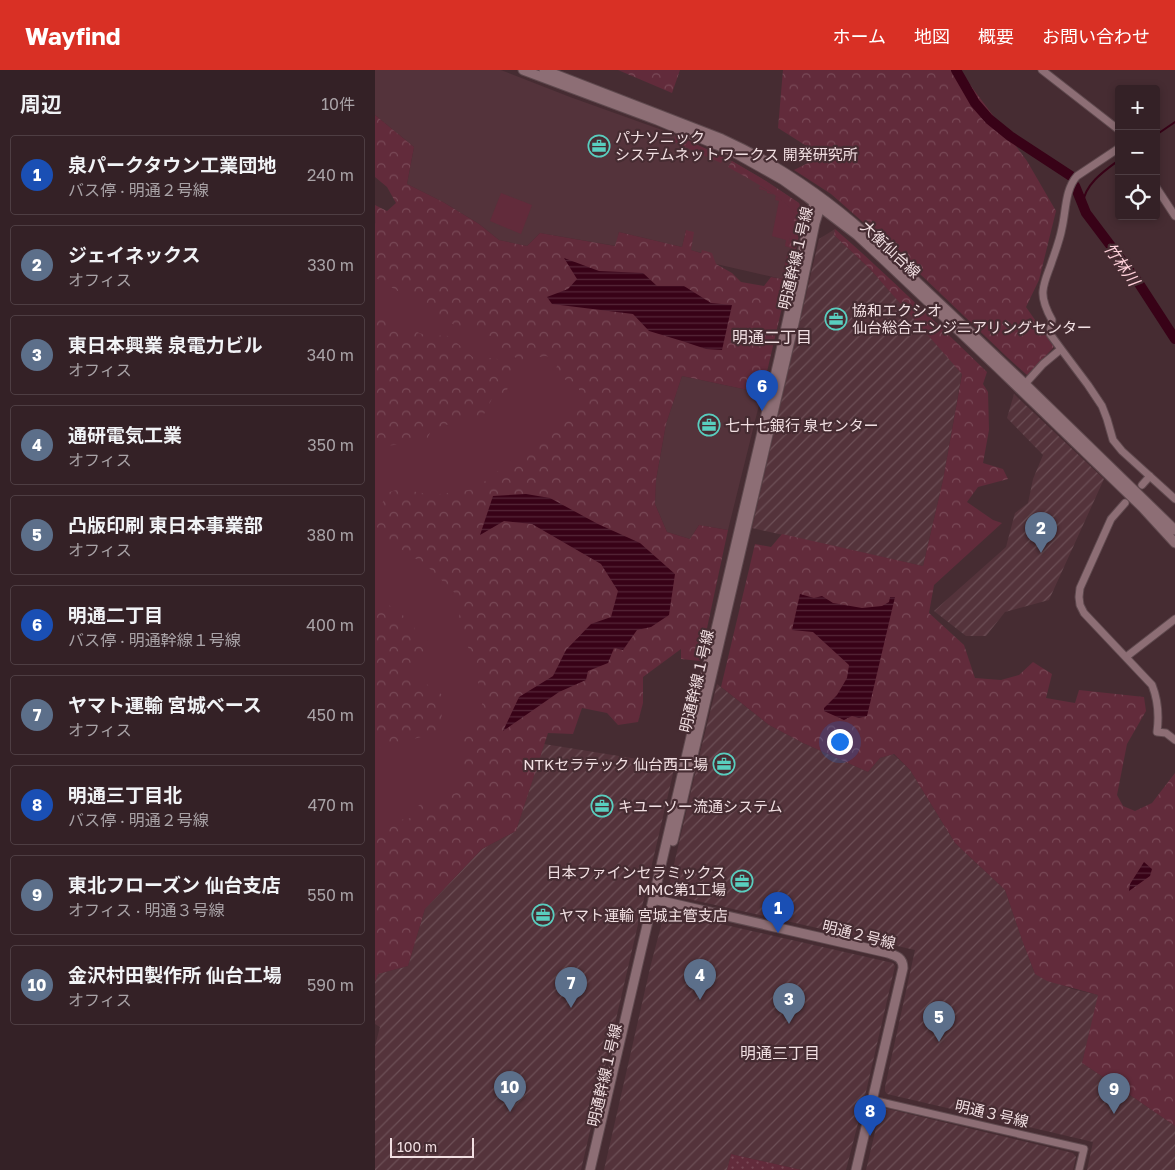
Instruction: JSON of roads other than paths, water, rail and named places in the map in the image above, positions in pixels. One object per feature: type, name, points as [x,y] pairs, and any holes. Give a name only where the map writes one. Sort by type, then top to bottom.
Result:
[{"type":"street","name":"大衡仙台線","points":[[523,70],[657,120],[717,145],[748,160],[820,201],[997,367],[1142,507],[1175,543]]},
{"type":"street","name":"大衡仙台線","points":[[544,70],[747,150],[866,234],[1025,384],[1175,530]]},
{"type":"street","points":[[1042,70],[1115,127]]},
{"type":"street","points":[[1115,151],[1077,176],[1073,182],[1069,192],[1061,235],[1046,278],[1043,292],[1044,300],[1047,312],[1052,320],[1050,334],[1102,406],[1113,440],[1122,451],[1175,499]]},
{"type":"street","points":[[1160,193],[1174,213]]},
{"type":"street","name":"明通幹線１号線","points":[[596,1170],[656,900],[795,319],[820,201]]},
{"type":"street","points":[[1025,384],[1043,364],[1061,349]]},
{"type":"street","points":[[1142,485],[1150,476]]},
{"type":"street","points":[[1125,502],[1111,519],[1080,588],[1080,605],[1084,613],[1152,685],[1158,712],[1157,732],[1166,733],[1175,740]]},
{"type":"street","points":[[1126,657],[1175,619]]},
{"type":"street","points":[[590,1170],[656,900]]},
{"type":"street","name":"明通２号線","points":[[656,900],[888,953],[900,958],[903,968],[856,1170]]},
{"type":"street","name":"明通３号線","points":[[872,1100],[1084,1149],[1079,1170]]},
{"type":"waterway","name":"竹林川","points":[[956,70],[975,103],[989,119],[1010,136],[1071,176]]},
{"type":"waterway","points":[[1160,132],[1175,122]]},
{"type":"waterway","points":[[1083,203],[1091,184],[1115,163]]},
{"type":"waterway","name":"竹林川","points":[[1075,186],[1086,213],[1138,282],[1175,339]]},
{"type":"place","name":"パナソニック システムネットワークス 開発研究所","points":[[599,146]]},
{"type":"place","name":"協和エクシオ 仙台総合エンジニアリングセンター","points":[[836,319]]},
{"type":"place","name":"明通二丁目","points":[[762,411]]},
{"type":"place","name":"七十七銀行 泉センター","points":[[709,425]]},
{"type":"place","name":"ジェイネックス","points":[[1041,553]]},
{"type":"place","name":"NTKセラテック 仙台西工場","points":[[724,764]]},
{"type":"place","name":"キユーソー流通システム","points":[[602,806]]},
{"type":"place","name":"日本ファインセラミックス MMC第1工場","points":[[742,881]]},
{"type":"place","name":"ヤマト運輸 宮城主管支店","points":[[543,915]]},
{"type":"place","name":"泉パークタウン工業団地","points":[[778,933]]},
{"type":"place","name":"通研電気工業","points":[[700,1000]]},
{"type":"place","name":"ヤマト運輸 宮城ベース","points":[[571,1008]]},
{"type":"place","name":"東日本興業 泉電力ビル","points":[[789,1024]]},
{"type":"place","name":"凸版印刷 東日本事業部","points":[[939,1042]]},
{"type":"place","name":"金沢村田製作所 仙台工場","points":[[510,1112]]},
{"type":"place","name":"東北フローズン 仙台支店","points":[[1114,1114]]},
{"type":"place","name":"明通三丁目北","points":[[870,1136]]},
{"type":"district","name":"明通二丁目","points":[[772,337]]},
{"type":"district","name":"明通三丁目","points":[[780,1053]]}]
